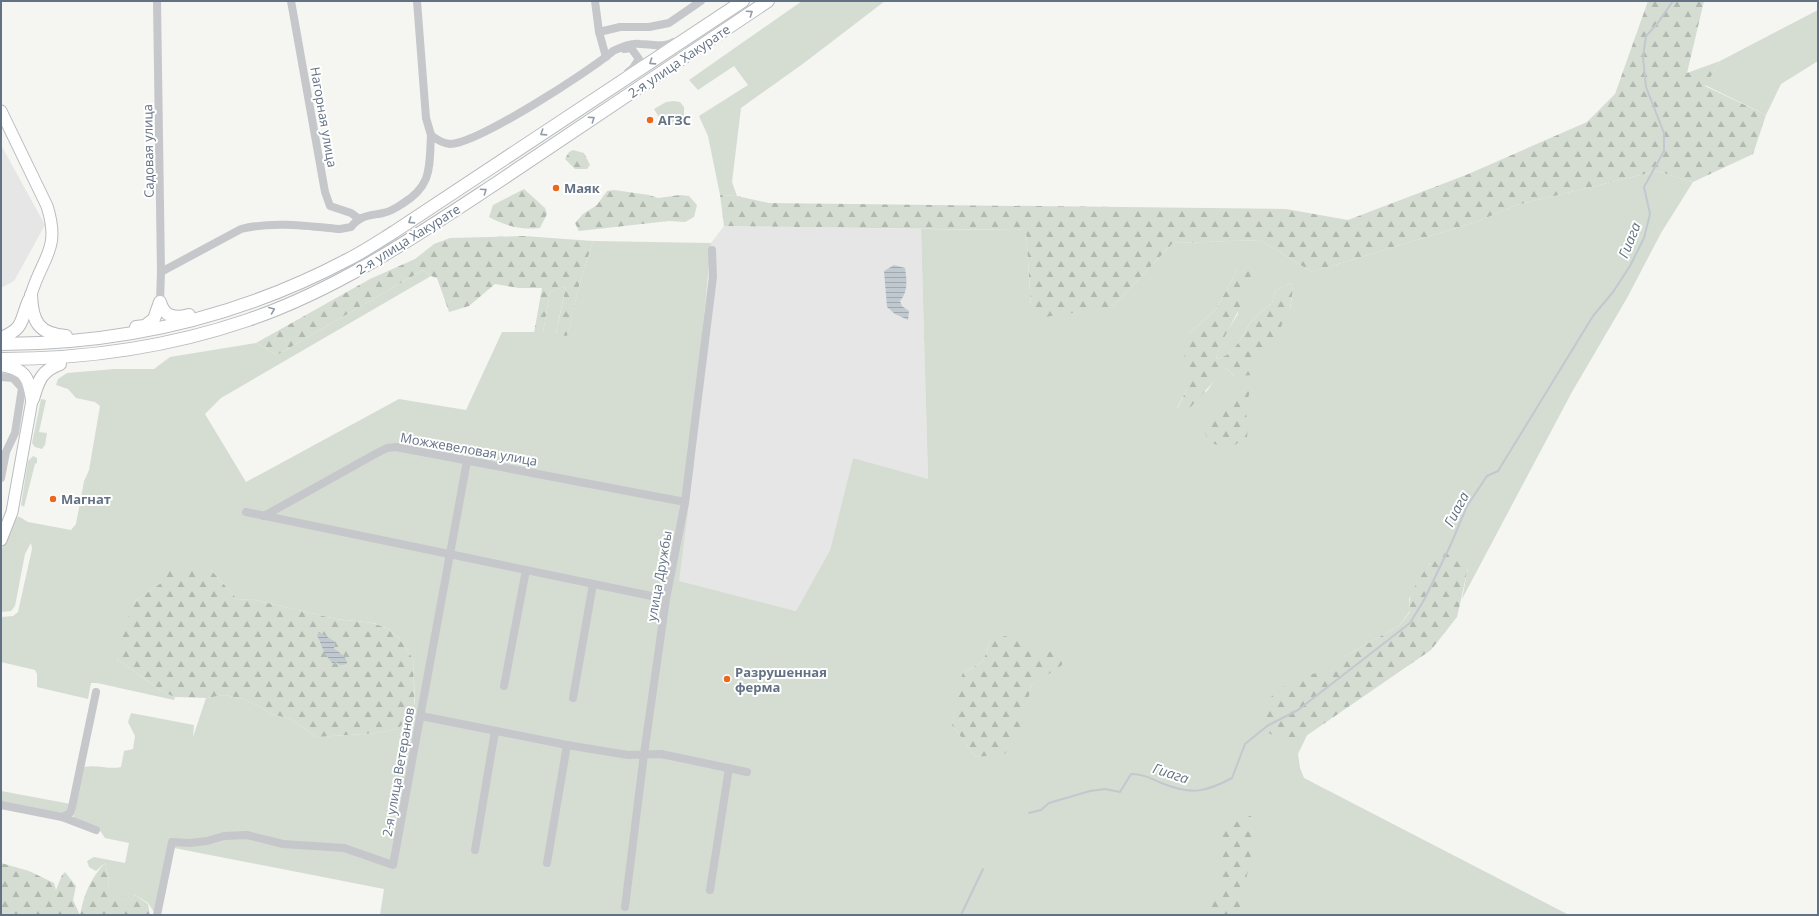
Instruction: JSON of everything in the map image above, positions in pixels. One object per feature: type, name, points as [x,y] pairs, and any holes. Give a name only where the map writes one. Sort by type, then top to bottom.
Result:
[{"type":"main road","name":"2-я улица Хакурате","points":[[1,344],[149,332],[213,316],[290,287],[347,260],[370,247],[471,183],[562,120],[742,1]]},
{"type":"main road","name":"2-я улица Хакурате","points":[[1,359],[68,362],[203,335],[250,319],[312,293],[384,255],[452,213],[768,1]]},
{"type":"main road","points":[[1,111],[47,206],[51,219],[53,239],[22,322],[18,329],[1,338]]},
{"type":"main road","points":[[1,338],[69,338],[145,326],[179,318],[242,299],[370,247]]},
{"type":"main road","points":[[32,292],[33,316],[40,327],[49,334],[69,338]]},
{"type":"main road","points":[[160,302],[164,312],[170,316],[179,318]]},
{"type":"main road","points":[[145,326],[154,319],[160,302]]},
{"type":"main road","points":[[1,365],[68,362]]},
{"type":"main road","points":[[1,540],[11,516],[32,400],[38,382],[44,372],[51,367],[68,362]]},
{"type":"main road","points":[[1,365],[15,368],[26,377],[31,388],[32,400]]},
{"type":"street","name":"Садовая улица","points":[[157,1],[161,272],[160,302]]},
{"type":"street","name":"Нагорная улица","points":[[291,1],[325,192],[330,206],[351,213],[358,218]]},
{"type":"street","points":[[161,272],[241,229],[256,225],[340,229],[351,226],[358,218],[388,212],[408,200],[424,186],[429,173],[431,135],[426,118],[418,1]]},
{"type":"street","points":[[595,1],[599,32],[606,57]]},
{"type":"street","points":[[599,32],[620,27],[649,27],[669,23],[701,1]]},
{"type":"street","points":[[431,135],[439,142],[450,144],[462,142],[472,138],[538,101],[613,51],[626,45],[640,43],[667,46],[737,1]]},
{"type":"street","points":[[562,120],[564,117],[633,68],[639,59],[631,48],[613,51]]},
{"type":"street","name":"улица Дружбы","points":[[625,907],[644,754],[666,599],[685,502],[713,277],[712,250]]},
{"type":"street","points":[[1,377],[13,378],[22,388],[15,433],[6,452],[1,478]]},
{"type":"street","name":"Можжевеловая улица","points":[[264,516],[387,448],[396,447],[685,502]]},
{"type":"street","name":"2-я улица Ветеранов","points":[[157,915],[172,842],[190,843],[207,841],[224,836],[247,835],[283,844],[344,848],[393,865],[467,460]]},
{"type":"street","points":[[246,512],[666,599]]},
{"type":"street","points":[[504,686],[526,570]]},
{"type":"street","points":[[572,698],[594,584]]},
{"type":"street","points":[[62,817],[70,813],[72,807],[96,692]]},
{"type":"street","points":[[421,716],[567,745],[628,755],[661,754],[747,772]]},
{"type":"street","points":[[475,850],[495,731]]},
{"type":"street","points":[[546,863],[567,745]]},
{"type":"street","points":[[710,890],[729,768]]},
{"type":"street","points":[[1,805],[62,817],[96,830]]},
{"type":"shaded area","points":[[1,145],[45,225],[14,281],[1,288]]},
{"type":"shaded area","points":[[724,226],[921,229],[928,480],[853,458],[830,550],[796,611],[670,579],[696,401],[711,243]]},
{"type":"shaded area","points":[[894,265],[905,268],[906,290],[900,301],[902,306],[909,311],[908,320],[895,314],[887,307],[884,271]]},
{"type":"shaded area","points":[[319,632],[334,641],[334,648],[344,657],[347,664],[340,665],[336,662],[333,664],[325,654],[317,635]]},
{"type":"green space","points":[[802,1],[885,1],[804,63],[741,108],[732,182],[737,196],[720,195],[708,136],[699,116],[748,85],[734,66],[698,90],[689,80]]},
{"type":"green space","points":[[1648,1],[1704,1],[1687,73],[1720,61],[1705,86],[1766,115],[1753,154],[1693,182],[1657,171],[1517,205],[1476,222],[1312,272],[1260,240],[1173,243],[1112,307],[1038,318],[1031,307],[1026,230],[724,226],[720,195],[737,196],[769,203],[1286,209],[1348,220],[1466,175],[1587,122],[1615,94]]},
{"type":"green space","points":[[1818,10],[1818,61],[1781,84],[1766,115],[1705,85],[1720,61]]},
{"type":"green space","points":[[666,102],[680,102],[684,107],[684,116],[665,127],[654,109]]},
{"type":"green space","points":[[573,150],[584,153],[590,165],[587,169],[575,169],[565,159],[569,152]]},
{"type":"green space","points":[[1657,171],[1693,182],[1661,233],[1627,298],[1572,392],[1462,599],[1468,568],[1430,563],[1409,599],[1410,611],[1399,626],[1345,656],[1298,754],[1300,768],[1304,778],[1569,915],[380,915],[384,889],[169,847],[154,912],[148,903],[135,895],[127,906],[108,889],[109,880],[105,863],[96,871],[89,867],[87,861],[94,857],[125,863],[129,843],[105,838],[97,826],[73,818],[84,767],[121,767],[124,751],[133,749],[135,736],[128,722],[131,713],[194,725],[193,737],[206,698],[225,695],[243,699],[259,706],[271,714],[291,719],[317,737],[377,733],[397,729],[415,704],[413,659],[400,639],[389,629],[374,623],[336,619],[251,599],[238,600],[210,569],[161,583],[134,602],[117,659],[163,692],[175,697],[174,700],[97,683],[91,683],[88,699],[37,687],[37,674],[35,670],[1,662],[1,617],[13,616],[18,612],[32,549],[31,543],[25,554],[15,606],[11,611],[1,612],[1,551],[14,520],[17,517],[20,517],[28,522],[71,530],[76,524],[84,481],[89,470],[100,406],[95,402],[76,398],[68,389],[56,385],[58,379],[67,373],[114,369],[154,369],[170,357],[256,343],[277,355],[423,270],[431,276],[221,398],[205,414],[246,482],[399,399],[466,410],[502,332],[543,332],[550,292],[566,286],[556,333],[567,335],[579,286],[593,241],[711,243],[696,401],[687,464],[694,465],[679,581],[796,611],[830,550],[853,458],[928,479],[921,229],[1026,230],[1031,307],[1112,307],[1173,243],[1260,240],[1312,272],[1476,222],[1517,205]],"holes":[[[1238,269],[1238,314],[1222,339],[1216,359],[1228,354],[1237,345],[1253,319],[1272,303],[1275,291],[1291,283],[1293,290],[1290,309],[1271,317],[1234,376],[1226,368],[1216,378],[1207,391],[1177,408],[1187,389],[1190,333],[1216,309]],[[990,640],[1044,676],[1032,685],[1026,705],[1005,753],[976,757],[952,725],[964,671],[979,664],[987,652]]]},
{"type":"green space","points":[[524,189],[545,208],[547,214],[540,228],[514,227],[489,217],[493,205]]},
{"type":"green space","points":[[614,190],[649,195],[658,198],[680,195],[689,196],[697,205],[694,217],[685,222],[669,221],[579,231],[575,223],[583,214],[597,205],[607,191]]},
{"type":"green space","points":[[524,236],[593,241],[579,286],[567,336],[556,334],[566,286],[550,292],[543,332],[534,333],[542,288],[519,288],[495,284],[469,306],[449,312],[437,278],[431,276],[423,270],[277,355],[256,343],[370,279],[415,259],[434,244],[450,238]]},
{"type":"green space","points":[[1246,267],[1251,274],[1249,286],[1224,338],[1216,359],[1223,357],[1233,350],[1253,319],[1272,303],[1275,291],[1291,283],[1293,290],[1290,308],[1274,341],[1258,356],[1254,375],[1234,376],[1226,368],[1188,410],[1177,409],[1187,389],[1184,350],[1190,333],[1216,309],[1238,269]]},
{"type":"green space","points":[[1243,388],[1250,391],[1245,409],[1248,424],[1247,437],[1230,448],[1210,443],[1204,431],[1212,416],[1226,408],[1236,389]]},
{"type":"green space","points":[[41,399],[46,400],[39,432],[47,433],[45,445],[42,449],[35,447],[32,443]]},
{"type":"green space","points":[[33,456],[37,458],[37,463],[35,464],[24,507],[21,505],[28,461]]},
{"type":"green space","points":[[1442,552],[1457,557],[1468,568],[1457,617],[1431,650],[1306,736],[1288,744],[1267,732],[1259,720],[1263,705],[1279,689],[1299,678],[1333,668],[1345,656],[1399,626],[1410,612],[1410,599],[1419,580],[1433,560]]},
{"type":"green space","points":[[210,569],[238,600],[251,599],[336,619],[373,623],[389,629],[400,639],[413,659],[415,714],[397,729],[377,733],[317,737],[291,719],[271,714],[259,706],[243,699],[225,695],[206,698],[175,697],[163,692],[117,659],[123,632],[134,602],[161,583],[168,570]],"holes":[[[319,632],[326,637],[339,654],[336,662],[333,664],[319,640]]]},
{"type":"green space","points":[[1005,636],[1062,656],[1062,665],[1032,685],[1020,728],[1005,754],[976,757],[952,725],[962,675],[964,671],[979,664],[987,652],[990,640]]},
{"type":"green space","points":[[1,791],[71,804],[67,811],[62,813],[1,803]]},
{"type":"green space","points":[[1254,814],[1255,837],[1241,903],[1240,915],[1208,915],[1219,890],[1225,866],[1220,846],[1223,828]]},
{"type":"green space","points":[[1,863],[29,871],[54,883],[56,890],[62,875],[65,872],[76,886],[73,900],[80,915],[1,915]]},
{"type":"green space","points":[[105,863],[109,880],[108,889],[122,894],[127,905],[135,895],[148,904],[150,915],[80,915],[83,900],[88,887],[95,875]]},
{"type":"waterway","name":"Гиага","points":[[1029,813],[1041,810],[1049,803],[1090,791],[1105,789],[1120,792],[1131,774],[1144,776],[1164,784],[1191,791],[1206,789],[1223,783],[1232,778],[1245,744],[1267,726],[1298,710],[1410,623],[1424,600],[1451,544],[1467,506],[1487,476],[1498,471],[1593,316],[1613,292],[1630,266],[1644,238],[1650,214],[1644,187],[1664,151],[1664,133],[1646,87],[1643,57],[1646,36],[1657,24],[1673,1]]},
{"type":"waterway","points":[[961,915],[983,869]]},
{"type":"place","name":"АГЗС","points":[[650,120]]},
{"type":"place","name":"Маяк","points":[[556,188]]},
{"type":"place","name":"Магнат","points":[[53,499]]},
{"type":"place","name":"Разрушенная ферма","points":[[727,679]]}]
